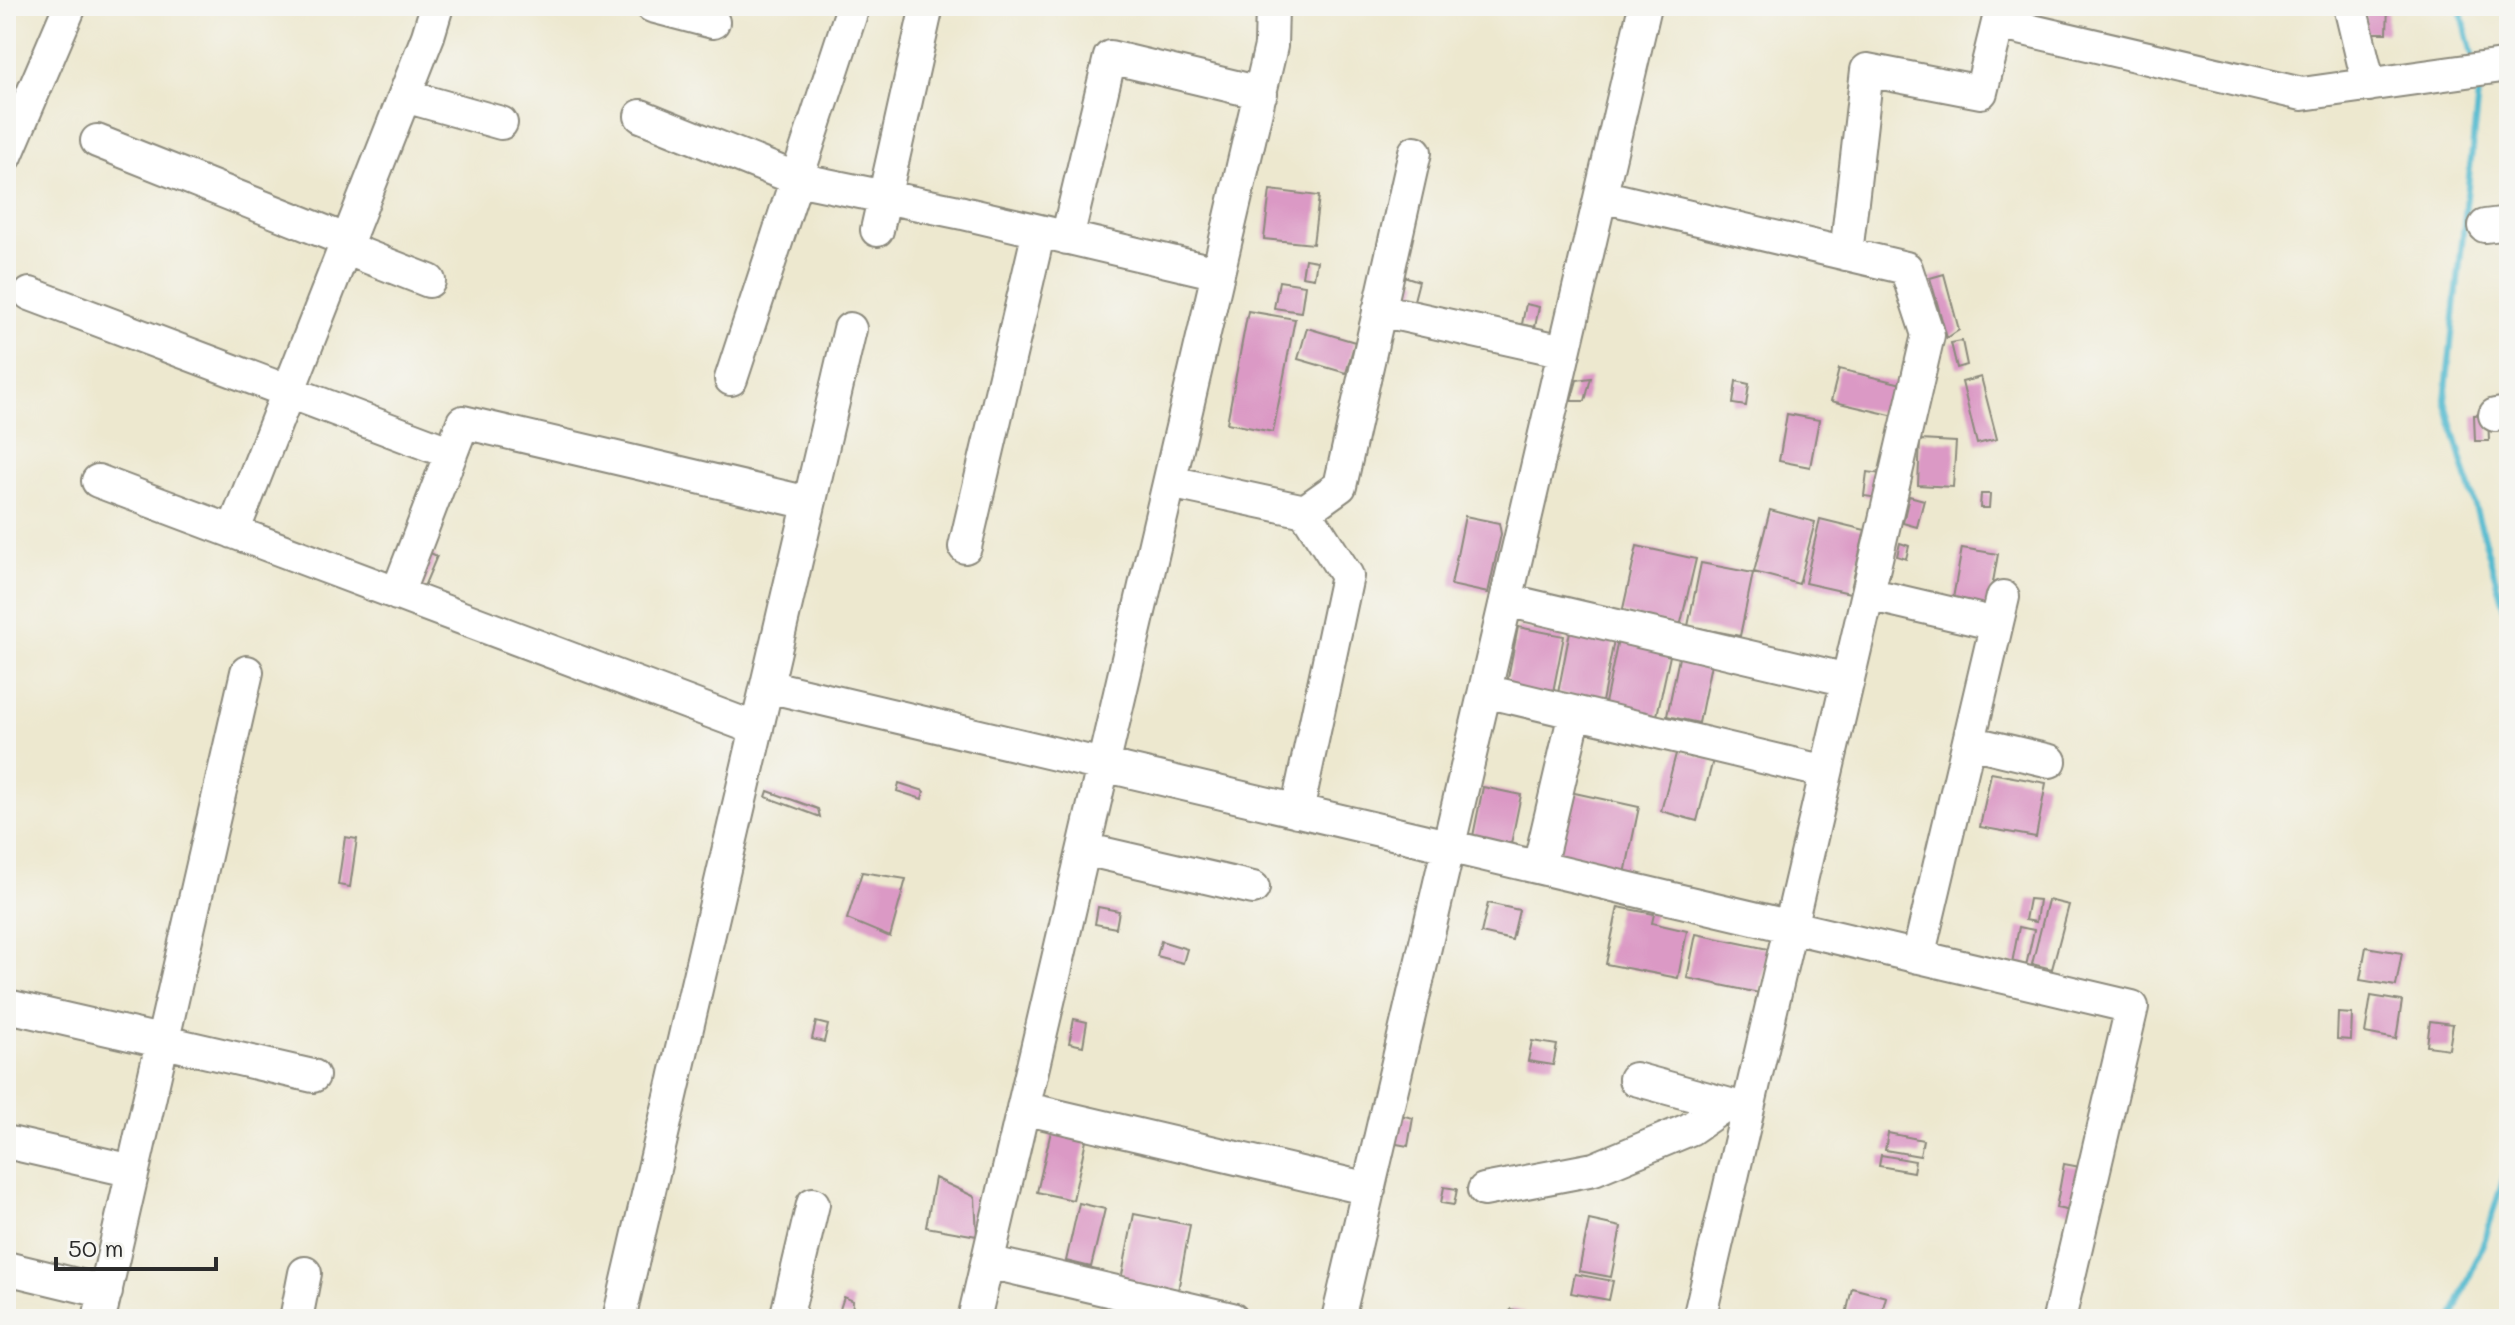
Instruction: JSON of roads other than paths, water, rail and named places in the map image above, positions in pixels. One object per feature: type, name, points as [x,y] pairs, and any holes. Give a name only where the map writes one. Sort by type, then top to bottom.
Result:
[{"type":"street","points":[[6,156],[70,6]]},
{"type":"street","points":[[233,532],[405,96],[437,6]]},
{"type":"street","points":[[652,6],[713,22]]},
{"type":"street","points":[[877,230],[927,6]]},
{"type":"street","points":[[974,1319],[1261,93],[1271,46],[1272,6]]},
{"type":"street","points":[[1338,1319],[1645,6]]},
{"type":"street","points":[[2350,6],[2369,85]]},
{"type":"street","points":[[731,379],[852,10]]},
{"type":"street","points":[[1846,254],[1867,70],[1981,92],[2000,15],[2302,94],[2509,65]]},
{"type":"street","points":[[965,547],[1053,234],[1110,57],[1261,93]]},
{"type":"street","points":[[405,96],[501,123]]},
{"type":"street","points":[[641,116],[797,179],[1218,273]]},
{"type":"street","points":[[97,141],[429,281]]},
{"type":"street","points":[[1305,511],[1340,486],[1415,152]]},
{"type":"street","points":[[1601,196],[1906,268],[1928,335],[1790,927],[1737,1107],[1699,1319]]},
{"type":"street","points":[[30,294],[451,453]]},
{"type":"street","points":[[1379,310],[1564,351]]},
{"type":"street","points":[[619,1319],[850,329]]},
{"type":"street","points":[[397,594],[463,422],[809,503]]},
{"type":"street","points":[[98,481],[757,729]]},
{"type":"street","points":[[1170,482],[1305,511],[1347,576],[1297,811]]},
{"type":"street","points":[[1868,594],[1999,610],[1918,957]]},
{"type":"street","points":[[1506,600],[1848,680]]},
{"type":"street","points":[[6,1268],[102,1306],[247,672]]},
{"type":"street","points":[[767,686],[2132,1007],[2059,1319]]},
{"type":"street","points":[[1485,691],[1826,772]]},
{"type":"street","points":[[1539,867],[1575,713]]},
{"type":"street","points":[[1969,742],[2050,761]]},
{"type":"street","points":[[1084,849],[1253,888]]},
{"type":"street","points":[[12,1007],[313,1076]]},
{"type":"street","points":[[1635,1079],[1737,1107]]},
{"type":"street","points":[[1484,1190],[1594,1169],[1737,1107]]},
{"type":"street","points":[[1023,1108],[1369,1189]]},
{"type":"street","points":[[6,1142],[133,1171]]},
{"type":"street","points":[[786,1319],[813,1204]]},
{"type":"street","points":[[988,1262],[1232,1319]]},
{"type":"street","points":[[296,1319],[305,1273]]},
{"type":"waterway","points":[[2460,6],[2472,54]]},
{"type":"waterway","points":[[2479,85],[2445,400],[2509,626]]},
{"type":"waterway","points":[[2452,1319],[2485,1239],[2509,1160]]}]
